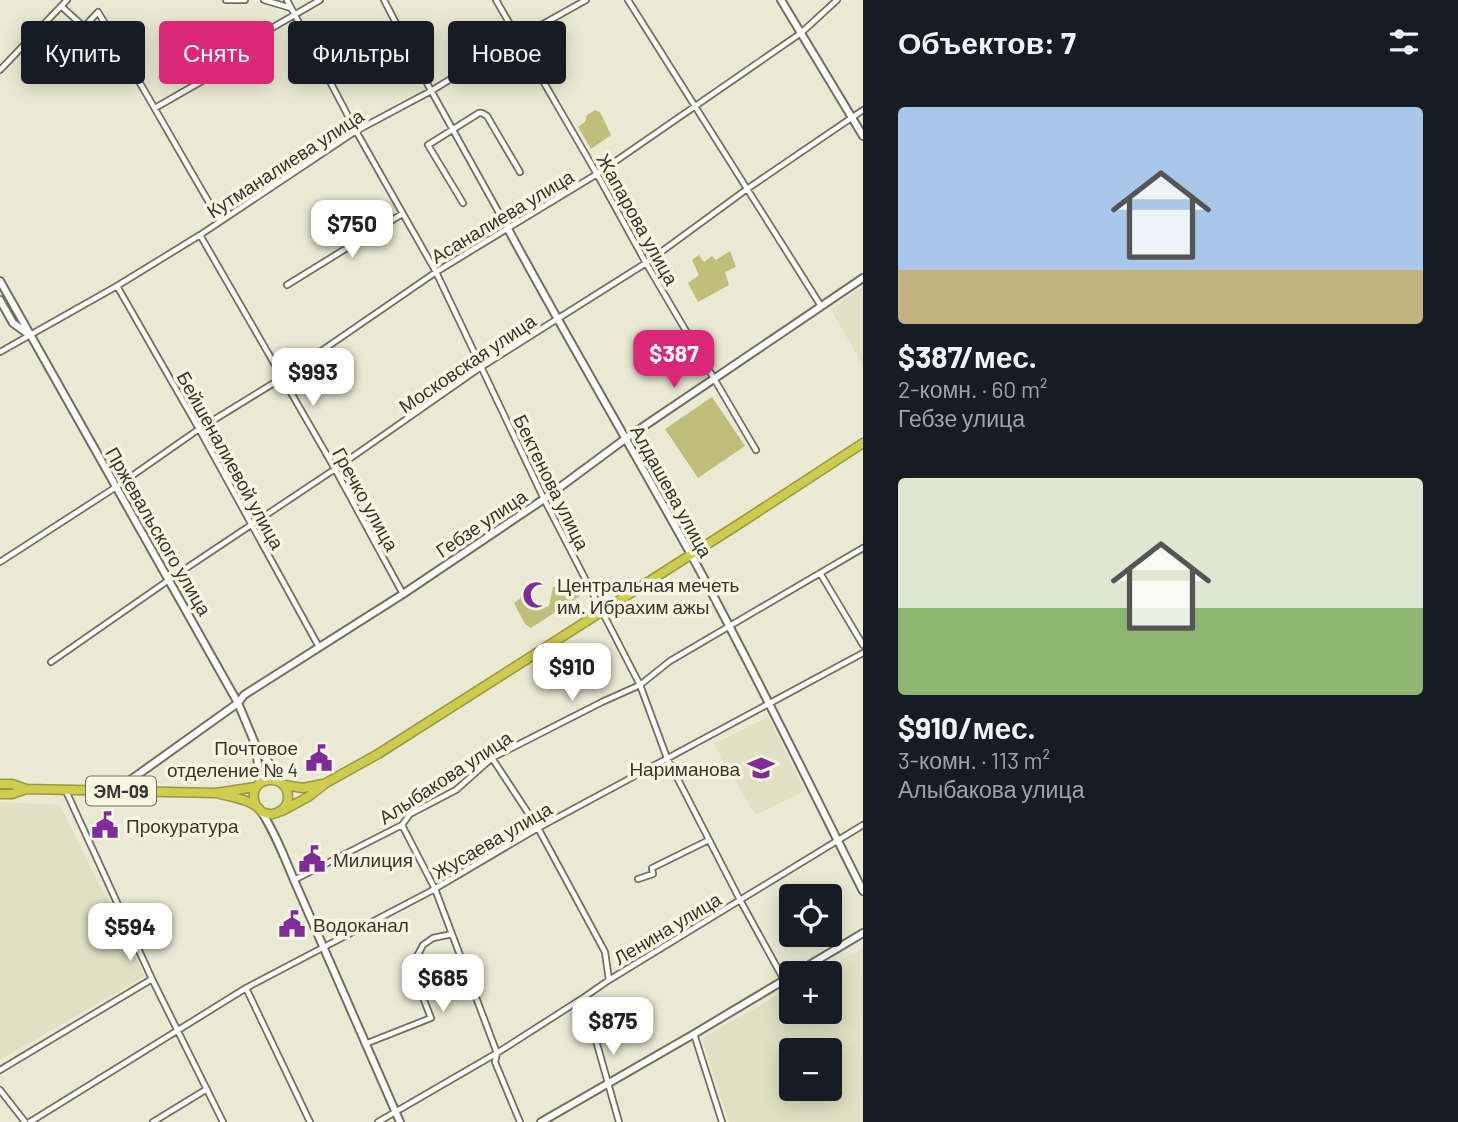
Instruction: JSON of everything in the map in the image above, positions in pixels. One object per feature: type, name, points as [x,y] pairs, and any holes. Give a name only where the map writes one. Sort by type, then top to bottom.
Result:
[{"type":"highway","name":"ЭМ-09","points":[[0,784],[12,784],[26,789],[216,793],[238,798],[269,814],[280,812],[389,747],[863,443]]},
{"type":"highway","name":"ЭМ-09","points":[[216,793],[258,785],[270,779],[303,788],[326,783]]},
{"type":"highway","points":[[280,812],[288,799],[287,790],[282,783]]},
{"type":"highway","points":[[258,785],[254,797],[258,808]]},
{"type":"highway","name":"ЭМ-09","points":[[0,793],[12,794],[26,789]]},
{"type":"main road","points":[[781,0],[863,136]]},
{"type":"main road","name":"Алдашева улица","points":[[508,229],[729,625],[863,891]]},
{"type":"main road","name":"Гебзе улица","points":[[115,791],[238,703],[244,695],[403,594],[863,278]]},
{"type":"main road","name":"Пржевальского улица","points":[[0,281],[238,703],[256,746],[282,783]]},
{"type":"main road","name":"Пржевальского улица","points":[[0,300],[13,323],[29,335]]},
{"type":"main road","name":"Пржевальского улица","points":[[256,746],[258,785]]},
{"type":"main road","points":[[258,808],[272,829],[400,1122]]},
{"type":"main road","points":[[272,829],[280,812]]},
{"type":"main road","points":[[816,961],[863,933]]},
{"type":"main road","points":[[541,1122],[779,983]]},
{"type":"street","points":[[0,70],[67,0]]},
{"type":"street","points":[[226,0],[245,0]]},
{"type":"street","points":[[264,0],[292,9]]},
{"type":"street","name":"Бектенова улица","points":[[287,0],[356,131],[436,272],[544,499],[640,685],[667,758],[779,971]]},
{"type":"street","points":[[155,108],[216,73],[265,32],[320,0]]},
{"type":"street","name":"Алдашева улица","points":[[384,0],[508,229]]},
{"type":"street","name":"Жапарова улица","points":[[496,0],[508,21]]},
{"type":"street","name":"Кутманалиева улица","points":[[548,21],[586,0]]},
{"type":"street","points":[[628,0],[821,306]]},
{"type":"street","name":"Асаналиева улица","points":[[0,562],[116,487],[199,429],[282,378],[436,272],[597,174],[801,33],[837,0]]},
{"type":"street","points":[[61,6],[84,27],[98,12],[220,221]]},
{"type":"street","name":"Кутманалиева улица","points":[[0,352],[117,286],[200,235],[356,131],[448,81]]},
{"type":"street","name":"Жапарова улица","points":[[545,84],[756,450]]},
{"type":"street","name":"Московская улица","points":[[51,662],[335,470],[481,367],[646,262],[863,110]]},
{"type":"street","points":[[463,203],[428,145],[479,114],[485,113],[520,172]]},
{"type":"street","points":[[287,285],[403,213]]},
{"type":"street","name":"Гречко улица","points":[[200,235],[403,594]]},
{"type":"street","name":"Бейшеналиевой улица","points":[[117,286],[320,648]]},
{"type":"street","name":"Алыбакова улица","points":[[293,880],[402,825],[410,814],[456,790],[492,758],[640,685],[670,661],[863,548]]},
{"type":"street","points":[[820,573],[863,645]]},
{"type":"street","name":"Жусаева улица","points":[[27,1122],[246,988],[435,889],[538,828],[863,653]]},
{"type":"street","points":[[492,758],[538,828],[605,952],[609,980]]},
{"type":"street","points":[[66,790],[152,979],[223,1122]]},
{"type":"street","points":[[402,825],[435,889],[453,934],[497,1053],[495,1062],[520,1122]]},
{"type":"street","name":"Ленина улица","points":[[378,1122],[497,1053],[609,980],[863,825]]},
{"type":"street","points":[[638,879],[653,874],[652,869],[709,840]]},
{"type":"street","points":[[365,1044],[431,1018],[413,972],[415,960],[423,946],[433,938],[453,934]]},
{"type":"street","points":[[0,1070],[152,979]]},
{"type":"street","points":[[246,988],[310,1122]]},
{"type":"street","points":[[583,998],[619,1122]]},
{"type":"street","points":[[694,1034],[722,1122]]},
{"type":"street","points":[[153,1122],[207,1089]]},
{"type":"street","points":[[0,1090],[27,1122]]},
{"type":"shaded area","points":[[595,110],[600,112],[611,135],[591,149],[578,127],[585,122],[587,115]]},
{"type":"shaded area","points":[[730,251],[736,267],[725,272],[729,285],[698,302],[688,283],[699,275],[692,260],[699,255],[704,262],[712,256],[716,260]]},
{"type":"shaded area","points":[[863,286],[863,365],[831,310]]},
{"type":"shaded area","points":[[712,397],[745,446],[698,478],[665,429]]},
{"type":"shaded area","points":[[530,584],[526,604],[528,607],[541,609],[549,606],[553,587],[575,587],[580,596],[531,628],[525,624],[514,603],[520,599],[523,588]]},
{"type":"shaded area","name":"Нариманова","points":[[768,717],[805,791],[755,815],[714,744]]},
{"type":"shaded area","points":[[0,802],[60,805],[145,976],[0,1060]]},
{"type":"shaded area","points":[[863,948],[863,1122],[729,1122],[702,1038],[779,995],[779,1024],[842,1024],[842,961],[840,961]]},
{"type":"place","name":"Центральная мечеть им. Ибрахим ажы","points":[[536,595]]},
{"type":"place","name":"Почтовое отделение № 4","points":[[319,758]]},
{"type":"place","name":"Нариманова","points":[[761,768]]},
{"type":"place","name":"Прокуратура","points":[[105,825]]},
{"type":"place","name":"Милиция","points":[[312,859]]},
{"type":"place","name":"Водоканал","points":[[292,924]]}]
